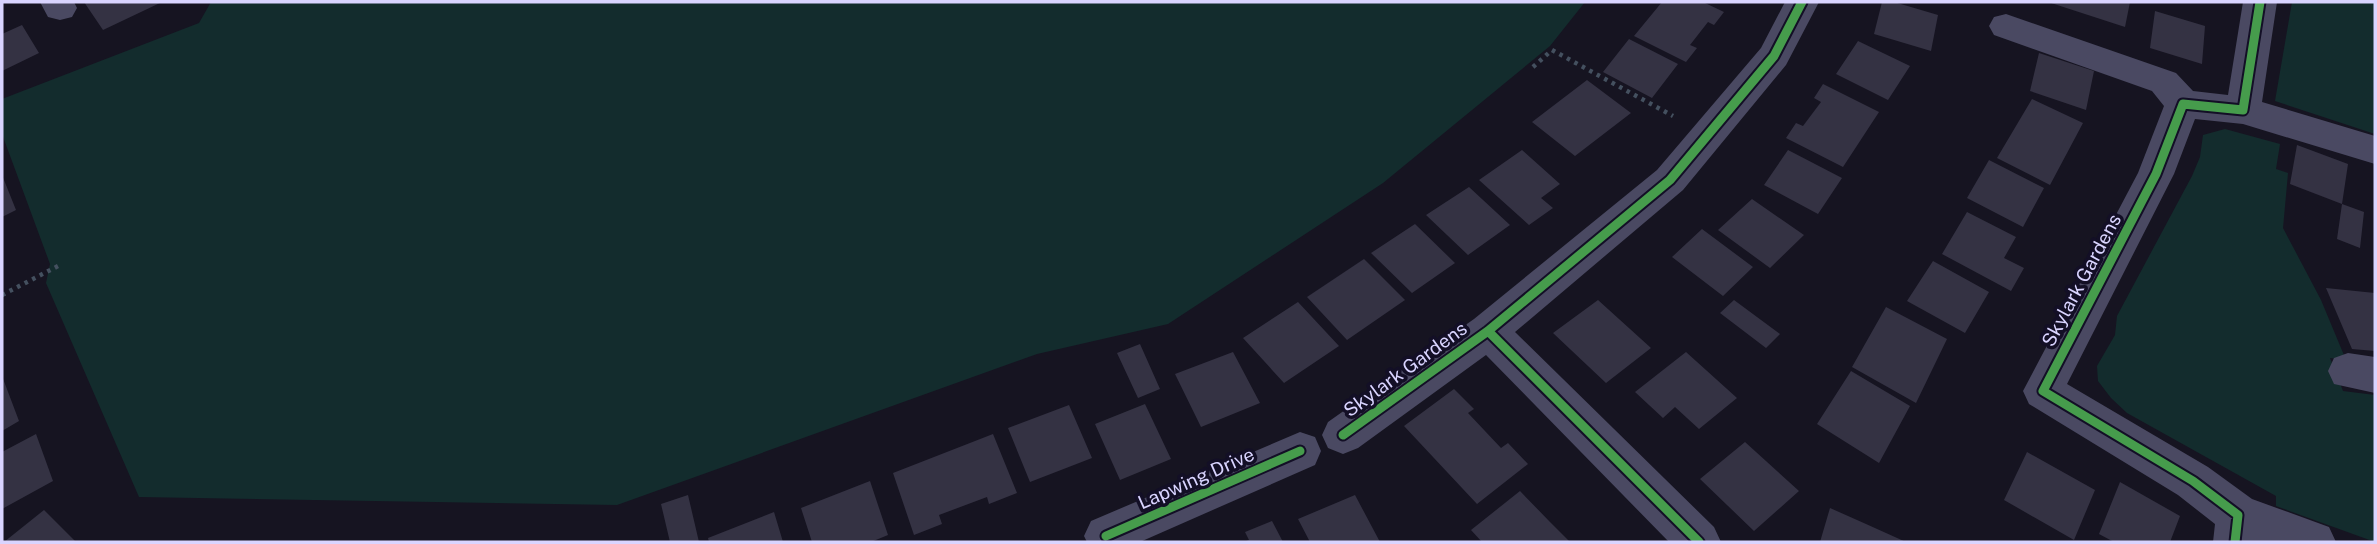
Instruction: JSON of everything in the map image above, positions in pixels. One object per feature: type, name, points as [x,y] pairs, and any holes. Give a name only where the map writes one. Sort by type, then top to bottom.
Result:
[{"type":"street","name":"Skylark Gardens","points":[[1343,435],[1488,331],[1670,180],[1774,56],[1802,2]]},
{"type":"street","points":[[2243,110],[2260,2]]},
{"type":"street","points":[[2006,26],[2164,82],[2183,104],[2243,110],[2375,150]]},
{"type":"street","name":"Skylark Gardens","points":[[2183,104],[2156,174],[2043,391],[2193,481],[2236,528],[2314,542]]},
{"type":"street","name":"Skylark Gardens","points":[[1488,331],[1699,542]]},
{"type":"street","name":"Lapwing Drive","points":[[1102,540],[1300,452]]},
{"type":"path","points":[[1533,67],[1552,50],[1707,135]]},
{"type":"path","points":[[2,295],[60,265]]},
{"type":"green space","points":[[211,2],[1585,2],[1550,46],[1383,183],[1168,324],[1037,354],[617,505],[139,497],[46,283],[50,264],[2,134],[2,99],[199,23]]},
{"type":"green space","points":[[2292,2],[2375,2],[2375,134],[2275,101]]},
{"type":"green space","points":[[2225,129],[2280,144],[2276,169],[2288,173],[2283,228],[2321,300],[2346,360],[2330,358],[2343,391],[2375,395],[2375,542],[2276,506],[2276,496],[2127,413],[2098,381],[2097,366],[2115,335],[2117,316],[2192,176],[2200,157],[2203,135]]},
{"type":"building","points":[[84,2],[162,2],[103,30]]},
{"type":"building","points":[[1662,2],[1703,2],[1724,12],[1714,25],[1708,22],[1690,45],[1697,48],[1686,62],[1634,36]]},
{"type":"building","points":[[1882,2],[1894,2],[1938,15],[1931,51],[1874,34]]},
{"type":"building","points":[[2048,2],[2130,2],[2125,27]]},
{"type":"building","points":[[2155,11],[2205,26],[2202,64],[2150,48]]},
{"type":"building","points":[[22,25],[39,53],[2,71],[2,34]]},
{"type":"building","points":[[1629,39],[1678,64],[1652,98],[1603,72]]},
{"type":"building","points":[[1858,41],[1910,66],[1888,100],[1836,74]]},
{"type":"building","points":[[2039,53],[2094,71],[2086,110],[2030,91]]},
{"type":"building","points":[[1587,80],[1631,113],[1575,156],[1532,122]]},
{"type":"building","points":[[1823,84],[1879,112],[1843,167],[1786,138],[1796,123],[1803,126],[1821,102],[1814,98]]},
{"type":"building","points":[[2032,99],[2083,123],[2050,185],[1997,158]]},
{"type":"building","points":[[2297,145],[2348,164],[2342,204],[2290,184]]},
{"type":"building","points":[[1522,150],[1560,184],[1541,198],[1553,208],[1529,225],[1479,180]]},
{"type":"building","points":[[1788,150],[1842,178],[1818,214],[1764,185]]},
{"type":"building","points":[[1989,160],[2044,188],[2023,227],[1967,198]]},
{"type":"building","points":[[2,175],[16,210],[2,217]]},
{"type":"building","points":[[1469,187],[1510,225],[1468,255],[1426,215]]},
{"type":"building","points":[[1752,199],[1804,235],[1770,268],[1718,230]]},
{"type":"building","points":[[2342,204],[2364,212],[2360,248],[2337,239]]},
{"type":"building","points":[[1967,212],[2016,237],[2004,258],[2024,268],[2011,291],[1942,254]]},
{"type":"building","points":[[1415,224],[1455,263],[1412,293],[1371,253]]},
{"type":"building","points":[[1702,229],[1753,267],[1723,296],[1672,257]]},
{"type":"building","points":[[1364,259],[1405,300],[1347,340],[1307,297]]},
{"type":"building","points":[[1933,261],[1989,292],[1965,333],[1907,301]]},
{"type":"building","points":[[2326,288],[2375,293],[2375,351],[2352,349]]},
{"type":"building","points":[[1598,300],[1651,348],[1606,383],[1553,333]]},
{"type":"building","points":[[1734,300],[1780,334],[1766,348],[1720,313]]},
{"type":"building","points":[[1298,302],[1339,346],[1284,383],[1243,338]]},
{"type":"building","points":[[1886,307],[1947,339],[1916,403],[1852,367]]},
{"type":"building","points":[[1140,344],[1160,389],[1138,398],[1117,353]]},
{"type":"building","points":[[1233,352],[1260,403],[1201,427],[1175,374]]},
{"type":"building","points":[[1686,352],[1737,398],[1699,429],[1675,407],[1663,418],[1635,392]]},
{"type":"building","points":[[1851,371],[1910,406],[1879,463],[1817,424]]},
{"type":"building","points":[[2,376],[19,421],[2,431]]},
{"type":"building","points":[[1454,389],[1474,409],[1468,413],[1501,448],[1508,443],[1528,464],[1477,504],[1404,426]]},
{"type":"building","points":[[1145,404],[1171,459],[1120,480],[1095,424]]},
{"type":"building","points":[[1069,405],[1092,458],[1030,482],[1008,428]]},
{"type":"building","points":[[36,434],[53,481],[2,509],[2,452]]},
{"type":"building","points":[[993,434],[1017,493],[989,504],[987,497],[939,515],[942,524],[914,535],[893,473]]},
{"type":"building","points":[[1745,442],[1799,491],[1754,531],[1700,479]]},
{"type":"building","points":[[2027,452],[2095,490],[2074,540],[2004,500]]},
{"type":"building","points":[[870,481],[888,535],[871,542],[812,542],[801,508]]},
{"type":"building","points":[[2120,482],[2180,516],[2170,542],[2114,542],[2099,534]]},
{"type":"building","points":[[1520,491],[1570,542],[1482,542],[1471,530]]},
{"type":"building","points":[[688,495],[699,542],[670,542],[661,504]]},
{"type":"building","points":[[1355,495],[1380,542],[1310,542],[1298,519]]},
{"type":"building","points":[[1830,508],[1866,524],[1906,542],[1820,542]]},
{"type":"building","points":[[44,510],[76,542],[4,542]]},
{"type":"building","points":[[774,512],[783,542],[709,542],[708,538]]},
{"type":"building","points":[[1272,521],[1283,542],[1243,542],[1249,540],[1245,532]]},
{"type":"cycle path","points":[[1343,435],[1488,331],[1670,180],[1774,56],[1802,2]]},
{"type":"cycle path","points":[[2235,542],[2238,515],[2193,481],[2043,391],[2156,174],[2183,104],[2243,110],[2260,2]]},
{"type":"cycle path","points":[[1488,331],[1699,542]]},
{"type":"cycle path","points":[[1106,536],[1300,451]]}]
